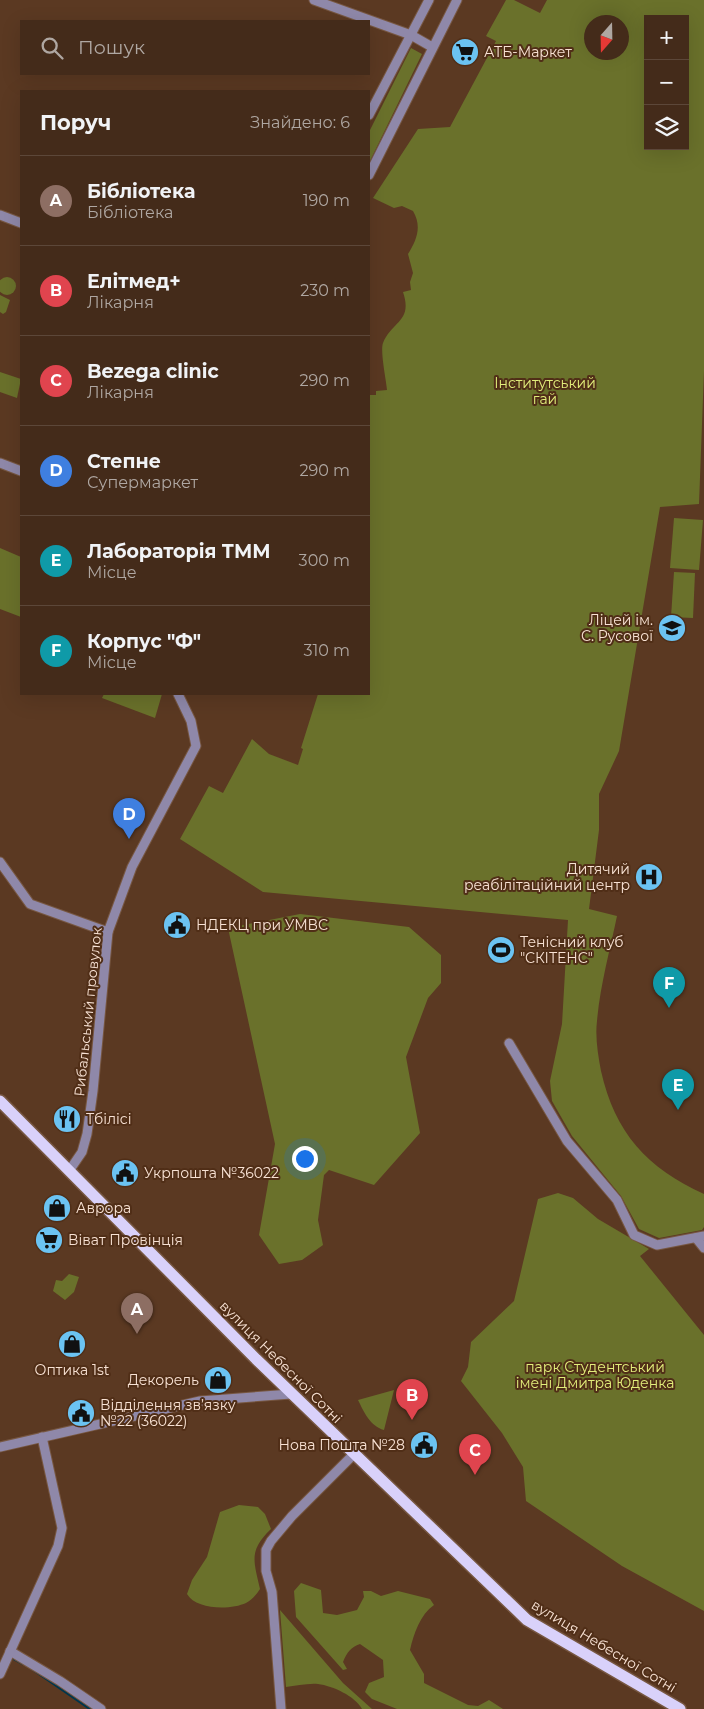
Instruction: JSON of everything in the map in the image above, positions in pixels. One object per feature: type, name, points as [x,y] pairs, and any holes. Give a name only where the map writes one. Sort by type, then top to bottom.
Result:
[{"type":"main road","name":"вулиця Небесної Сотні","points":[[0,1102],[291,1394],[527,1620],[680,1709]]},
{"type":"street","points":[[314,0],[369,20]]},
{"type":"street","points":[[370,113],[429,0]]},
{"type":"street","points":[[370,172],[456,0]]},
{"type":"street","points":[[370,20],[411,35],[432,47]]},
{"type":"street","points":[[0,215],[20,223]]},
{"type":"street","points":[[0,463],[20,470]]},
{"type":"street","name":"Рибальський провулок","points":[[69,1171],[82,1152],[87,1134],[93,1091],[108,932],[132,867],[196,746],[191,722],[178,695]]},
{"type":"street","points":[[0,862],[30,904],[108,932]]},
{"type":"street","points":[[509,1043],[567,1142],[617,1200],[634,1235],[657,1245],[700,1237],[704,1248]]},
{"type":"street","points":[[0,1447],[200,1401],[291,1394]]},
{"type":"street","points":[[0,1674],[54,1555],[62,1528],[42,1436]]},
{"type":"street","points":[[281,1709],[272,1592],[266,1571],[265,1558],[270,1542],[292,1516],[354,1454]]},
{"type":"street","points":[[10,1651],[60,1680],[101,1709]]},
{"type":"green space","name":"Інститутський гай","points":[[506,0],[514,0],[540,13],[547,0],[704,0],[704,371],[699,504],[660,507],[619,751],[599,794],[599,830],[589,909],[617,916],[600,995],[596,1033],[601,1071],[607,1093],[615,1113],[636,1146],[666,1173],[704,1194],[704,1227],[702,1230],[659,1238],[639,1229],[621,1196],[572,1136],[552,1101],[550,1081],[562,1024],[568,920],[263,892],[180,839],[209,786],[223,793],[252,739],[269,754],[298,765],[303,749],[301,748],[318,695],[370,695],[370,395],[376,395],[376,391],[387,390],[382,347],[391,330],[400,321],[405,310],[403,292],[411,290],[410,282],[413,273],[408,254],[416,238],[418,228],[413,211],[402,206],[394,208],[373,198],[418,129],[450,127],[496,41],[486,36]]},
{"type":"green space","points":[[411,48],[422,54],[370,161],[370,130]]},
{"type":"green space","points":[[4,278],[10,278],[15,283],[15,289],[10,294],[4,294],[-1,289],[-1,283]]},
{"type":"green space","points":[[0,295],[10,300],[6,312],[3,314],[0,312]]},
{"type":"green space","points":[[0,372],[20,379],[17,398],[0,392]]},
{"type":"green space","points":[[674,518],[703,520],[699,570],[670,568]]},
{"type":"green space","points":[[0,548],[20,557],[20,617],[0,609]]},
{"type":"green space","points":[[674,572],[695,573],[693,618],[671,617]]},
{"type":"green space","points":[[104,695],[162,695],[155,718],[102,698]]},
{"type":"green space","points":[[300,914],[409,927],[441,955],[441,983],[428,998],[406,1057],[420,1133],[374,1185],[329,1170],[324,1175],[318,1220],[323,1245],[302,1260],[279,1264],[259,1235],[275,1144],[228,928]]},
{"type":"green space","name":"парк Студентський імені Дмитра Юденка","points":[[558,1193],[573,1198],[598,1219],[649,1249],[640,1256],[704,1335],[704,1611],[622,1566],[526,1501],[523,1467],[502,1433],[461,1381],[468,1367],[471,1342],[514,1301],[538,1199]]},
{"type":"green space","points":[[69,1274],[79,1277],[74,1292],[65,1300],[53,1291],[56,1280],[62,1281]]},
{"type":"green space","points":[[394,1390],[384,1430],[371,1422],[358,1400]]},
{"type":"green space","points":[[239,1505],[258,1507],[265,1514],[271,1529],[256,1550],[255,1564],[260,1589],[250,1600],[240,1605],[232,1607],[206,1606],[198,1603],[187,1594],[192,1580],[207,1557],[220,1512]]},
{"type":"green space","points":[[301,1583],[321,1590],[323,1613],[337,1615],[357,1610],[364,1597],[363,1591],[371,1591],[381,1596],[398,1591],[430,1599],[434,1605],[418,1625],[410,1650],[424,1674],[424,1683],[468,1705],[478,1706],[489,1700],[503,1709],[397,1709],[372,1699],[365,1692],[369,1683],[384,1677],[383,1660],[360,1644],[352,1648],[348,1653],[343,1662],[347,1669],[343,1670],[296,1617],[294,1591]]},
{"type":"green space","points":[[280,1610],[343,1683],[372,1709],[362,1709],[349,1696],[337,1689],[324,1685],[310,1684],[286,1687]]},
{"type":"waterway","points":[[12,1658],[23,1664]]},
{"type":"waterway","points":[[32,1669],[90,1709]]},
{"type":"place","name":"АТБ-Маркет","points":[[465,52]]},
{"type":"place","name":"Ліцей ім. С. Русової","points":[[672,628]]},
{"type":"place","name":"Степне","points":[[129,839]]},
{"type":"place","name":"Дитячий реабілітаційний центр","points":[[649,877]]},
{"type":"place","name":"НДЕКЦ при УМВС","points":[[177,925]]},
{"type":"place","name":"Тенісний клуб \"СКІТЕНС\"","points":[[501,950]]},
{"type":"place","name":"Корпус \"Ф\"","points":[[669,1008]]},
{"type":"place","name":"Лабораторія ТММ","points":[[678,1110]]},
{"type":"place","name":"Тбілісі","points":[[67,1119]]},
{"type":"place","name":"Укрпошта №36022","points":[[125,1173]]},
{"type":"place","name":"Аврора","points":[[57,1208]]},
{"type":"place","name":"Віват Провінція","points":[[49,1240]]},
{"type":"place","name":"Бібліотека","points":[[137,1334]]},
{"type":"place","name":"Оптика 1st","points":[[72,1344]]},
{"type":"place","name":"Декорель","points":[[218,1380]]},
{"type":"place","name":"Відділення зв’язку №22 (36022)","points":[[81,1413]]},
{"type":"place","name":"Елітмед+","points":[[412,1420]]},
{"type":"place","name":"Нова Пошта №28","points":[[424,1445]]},
{"type":"place","name":"Bezega clinic","points":[[475,1475]]}]
